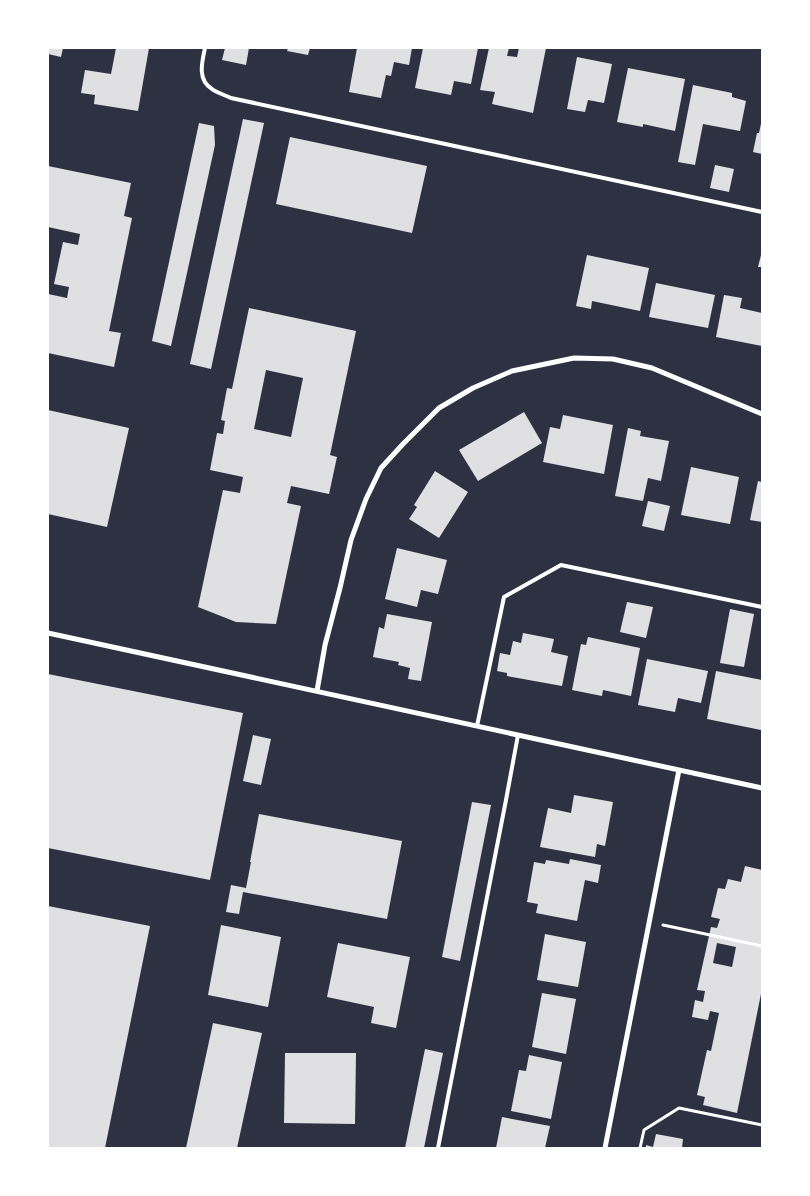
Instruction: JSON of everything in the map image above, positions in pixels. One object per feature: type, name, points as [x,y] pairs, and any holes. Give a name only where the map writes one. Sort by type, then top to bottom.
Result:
[{"type":"street","points":[[317,691],[351,540],[366,499],[381,468],[439,408],[473,388],[512,371],[574,358],[613,358],[652,368],[762,414]]},
{"type":"street","points":[[48,633],[762,788]]},
{"type":"street","points":[[605,1148],[679,770]]},
{"type":"lane","points":[[205,48],[201,64],[202,78],[211,89],[231,98],[762,212]]},
{"type":"lane","points":[[477,726],[504,597],[561,566],[762,607]]},
{"type":"lane","points":[[438,1148],[518,735]]},
{"type":"path","points":[[649,922],[762,946]]},
{"type":"path","points":[[640,1148],[644,1130],[678,1108],[762,1125]]},
{"type":"building","points":[[48,48],[63,48],[61,57],[48,54]]},
{"type":"building","points":[[116,48],[149,48],[138,111],[94,104],[95,95],[81,93],[85,70],[111,74]]},
{"type":"building","points":[[225,48],[249,48],[246,65],[222,60]]},
{"type":"building","points":[[288,48],[310,48],[308,55],[287,51]]},
{"type":"building","points":[[357,48],[412,48],[409,65],[394,62],[391,76],[386,75],[381,98],[349,92]]},
{"type":"building","points":[[423,48],[478,48],[471,84],[454,81],[451,95],[415,88]]},
{"type":"building","points":[[489,48],[509,48],[507,56],[517,57],[519,48],[546,48],[533,113],[492,104],[495,92],[480,90]]},
{"type":"building","points":[[577,57],[612,64],[604,103],[588,100],[585,112],[567,109]]},
{"type":"building","points":[[628,68],[685,79],[675,131],[643,124],[643,127],[617,122]]},
{"type":"building","points":[[693,85],[732,93],[732,97],[746,101],[740,131],[703,124],[695,165],[678,162]]},
{"type":"building","points":[[243,119],[264,123],[211,369],[190,364]]},
{"type":"building","points":[[762,119],[762,154],[753,152]]},
{"type":"building","points":[[199,123],[214,126],[215,145],[171,346],[152,341]]},
{"type":"building","points":[[290,137],[427,166],[412,233],[276,204]]},
{"type":"building","points":[[715,165],[734,169],[729,192],[710,188]]},
{"type":"building","points":[[48,166],[131,183],[124,216],[132,218],[109,331],[121,333],[114,367],[48,353],[48,294],[67,298],[69,287],[54,284],[63,242],[78,245],[80,234],[48,227]]},
{"type":"building","points":[[762,251],[762,267],[758,267]]},
{"type":"building","points":[[587,255],[649,268],[640,311],[592,301],[591,309],[576,306]]},
{"type":"building","points":[[656,283],[715,295],[708,328],[649,317]]},
{"type":"building","points":[[724,295],[742,298],[740,308],[762,313],[762,346],[716,337]]},
{"type":"building","points":[[249,308],[356,331],[330,455],[337,457],[329,494],[291,486],[287,503],[301,506],[276,624],[236,622],[198,607],[223,490],[240,493],[243,477],[210,470],[217,433],[223,434],[225,421],[221,420],[227,388],[232,389]],"holes":[[[266,370],[303,378],[291,437],[254,429]]]},
{"type":"building","points":[[48,410],[129,428],[107,527],[48,514]]},
{"type":"building","points":[[524,412],[542,443],[478,481],[459,450]]},
{"type":"building","points":[[563,415],[613,425],[604,474],[543,462],[550,427],[560,429]]},
{"type":"building","points":[[628,428],[641,431],[640,436],[669,441],[661,481],[648,478],[643,501],[615,496]]},
{"type":"building","points":[[691,467],[739,477],[730,524],[681,515]]},
{"type":"building","points":[[435,471],[468,492],[439,538],[409,519],[417,507],[414,505]]},
{"type":"building","points":[[758,481],[762,482],[762,522],[750,520]]},
{"type":"building","points":[[648,501],[670,506],[664,531],[642,526]]},
{"type":"building","points":[[397,548],[447,560],[438,594],[421,590],[417,607],[385,599]]},
{"type":"building","points":[[627,602],[653,607],[646,638],[620,632]]},
{"type":"building","points":[[730,609],[754,614],[744,667],[720,663]]},
{"type":"building","points":[[387,614],[432,622],[421,681],[408,679],[410,668],[398,665],[399,662],[373,657],[379,627],[384,629]]},
{"type":"building","points":[[523,633],[554,639],[551,652],[568,656],[562,686],[507,676],[507,673],[497,671],[500,653],[510,655],[513,641],[521,643]]},
{"type":"building","points":[[588,637],[640,648],[631,696],[603,690],[602,696],[572,690],[581,644],[586,645]]},
{"type":"building","points":[[647,659],[708,671],[701,703],[678,698],[675,712],[638,705]]},
{"type":"building","points":[[716,671],[762,680],[761,730],[707,719]]},
{"type":"building","points":[[48,674],[243,713],[210,880],[48,848]]},
{"type":"building","points":[[253,735],[271,739],[261,785],[243,781]]},
{"type":"building","points":[[574,795],[613,802],[605,846],[597,844],[595,857],[540,847],[548,808],[571,813]]},
{"type":"building","points":[[472,802],[491,805],[460,961],[442,957]]},
{"type":"building","points":[[259,814],[402,841],[387,919],[243,892],[239,914],[226,912],[231,885],[246,888]]},
{"type":"building","points":[[570,859],[601,865],[598,883],[585,880],[577,921],[536,913],[538,904],[527,902],[534,862],[545,864],[546,860],[569,864]]},
{"type":"building","points":[[745,866],[762,870],[762,989],[737,1113],[703,1105],[705,1097],[697,1095],[707,1050],[711,1051],[719,1013],[710,1011],[708,1020],[692,1017],[695,1000],[703,1002],[705,991],[697,990],[711,927],[717,928],[720,919],[711,917],[718,888],[725,889],[728,879],[741,882]],"holes":[[[717,943],[736,947],[732,967],[713,963]]]},
{"type":"building","points":[[48,906],[150,926],[105,1148],[48,1148]]},
{"type":"building","points":[[221,925],[281,937],[268,1007],[208,995]]},
{"type":"building","points":[[545,934],[586,942],[578,987],[537,980]]},
{"type":"building","points":[[338,943],[410,957],[396,1028],[371,1023],[374,1007],[327,997]]},
{"type":"building","points":[[542,993],[576,999],[566,1054],[532,1047]]},
{"type":"building","points":[[213,1023],[262,1033],[237,1148],[186,1148]]},
{"type":"building","points":[[425,1049],[443,1053],[424,1148],[405,1148]]},
{"type":"building","points":[[285,1053],[356,1053],[355,1124],[284,1123]]},
{"type":"building","points":[[529,1055],[562,1062],[551,1119],[511,1111],[519,1070],[526,1071]]},
{"type":"building","points":[[502,1117],[550,1126],[545,1148],[496,1148]]},
{"type":"building","points":[[656,1134],[683,1139],[682,1148],[646,1148],[646,1145],[653,1147]]}]
